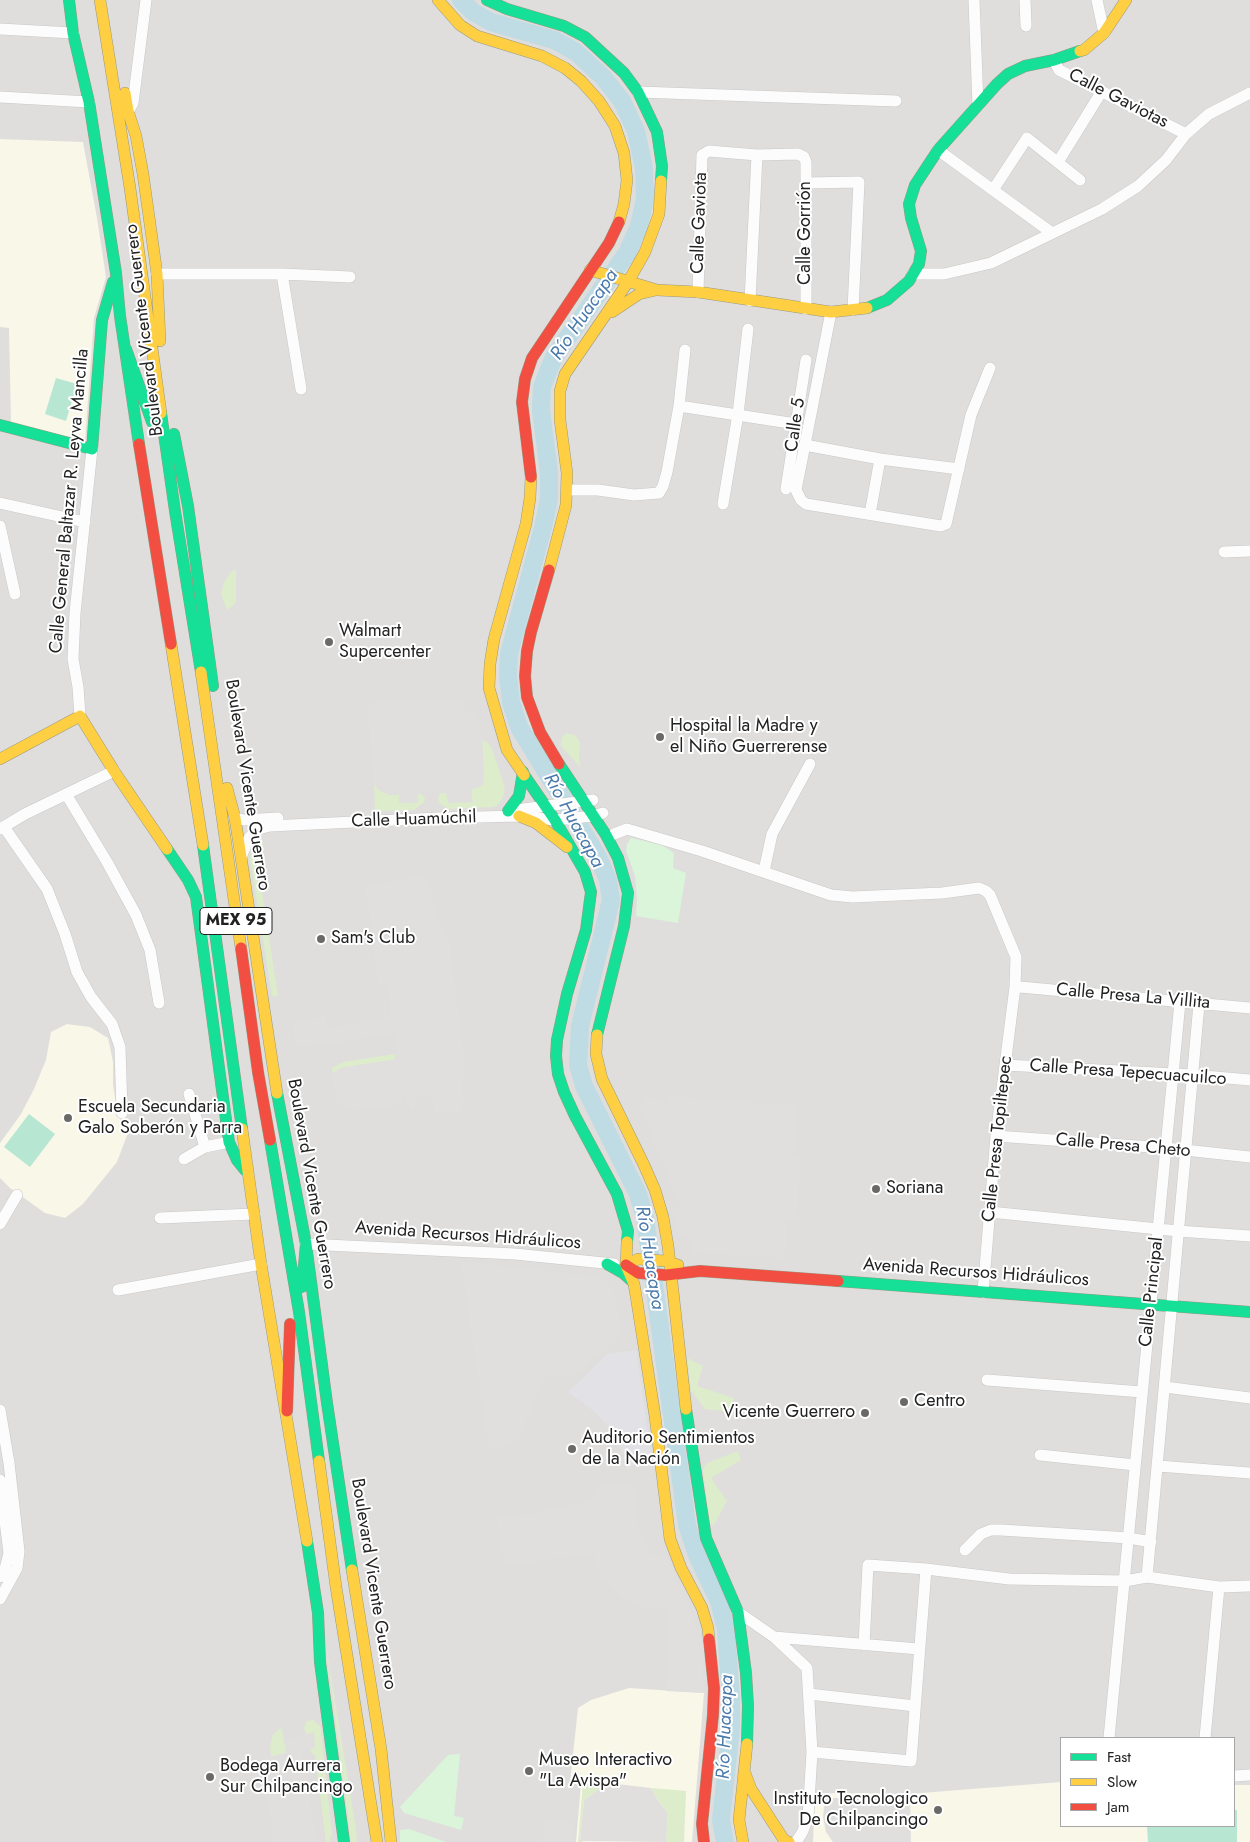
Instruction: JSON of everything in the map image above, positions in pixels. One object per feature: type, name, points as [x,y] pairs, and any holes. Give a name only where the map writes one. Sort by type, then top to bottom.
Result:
[{"type":"main road","name":"Boulevard Vicente Guerrero","points":[[68,0],[89,102],[116,273],[120,316],[147,500],[196,797],[261,1264],[287,1411],[318,1612],[322,1679],[344,1840]]},
{"type":"main road","name":"Boulevard Vicente Guerrero","points":[[90,0],[121,190],[152,422],[197,713],[241,1037]]},
{"type":"main road","name":"Boulevard Vicente Guerrero","points":[[100,0],[130,188],[175,511],[209,722],[258,1072],[299,1312],[336,1587],[377,1842]]},
{"type":"main road","name":"Boulevard Vicente Guerrero","points":[[110,0],[128,111],[136,136],[143,174],[157,274],[160,340],[169,410],[188,506],[227,788],[241,857],[280,1114],[306,1244],[327,1403],[381,1749],[392,1842]]},
{"type":"main road","points":[[438,0],[460,25],[477,36],[542,56],[565,68],[581,81],[599,101],[615,126],[624,153],[627,180],[624,204],[617,227],[593,270],[532,358],[525,379],[522,402],[531,474],[530,498],[526,524],[494,639],[489,688],[508,750],[547,807],[573,851],[584,872],[590,892],[589,911],[560,1026],[556,1056],[558,1074],[575,1116],[618,1194],[628,1231],[626,1265],[634,1284],[655,1416],[670,1539],[681,1568],[702,1608],[708,1628],[714,1688],[702,1824],[704,1842]]},
{"type":"main road","points":[[487,0],[507,9],[564,26],[585,37],[624,73],[638,92],[657,132],[662,166],[659,214],[645,252],[625,280],[604,318],[565,374],[560,390],[558,403],[567,473],[566,505],[561,530],[531,632],[525,676],[527,697],[532,713],[552,753],[598,815],[618,858],[628,893],[624,926],[597,1031],[596,1054],[602,1079],[655,1190],[663,1216],[684,1396],[706,1538],[738,1612],[746,1673],[748,1706],[745,1771],[739,1820],[743,1842]]},
{"type":"main road","points":[[593,270],[657,290],[698,292],[806,310],[831,312],[853,310],[872,307],[887,300],[909,282],[919,264],[921,252],[909,204],[915,185],[938,150],[1008,74],[1026,66],[1054,60],[1084,50],[1104,33],[1126,0]]},
{"type":"main road","points":[[645,252],[648,283],[657,290]]},
{"type":"main road","name":"Calle General Baltazar R. Leyva Mancilla","points":[[92,449],[102,320],[116,273]]},
{"type":"main road","points":[[144,289],[160,340]]},
{"type":"main road","points":[[604,318],[639,294],[657,290]]},
{"type":"main road","points":[[102,320],[108,315],[120,316]]},
{"type":"main road","points":[[126,349],[152,422]]},
{"type":"main road","points":[[0,426],[92,449]]},
{"type":"main road","points":[[0,759],[80,716],[188,880],[196,897],[229,1142],[236,1160],[248,1174]]},
{"type":"main road","points":[[523,772],[520,796],[514,814],[536,823],[573,851]]},
{"type":"main road","points":[[245,975],[252,933]]},
{"type":"main road","points":[[262,1161],[290,1324],[328,1601],[367,1842]]},
{"type":"main road","points":[[299,1312],[306,1244]]},
{"type":"main road","points":[[668,1246],[680,1259],[700,1270],[690,1277],[683,1286],[675,1307]]},
{"type":"main road","name":"Avenida Recursos Hidráulicos","points":[[668,1268],[638,1259],[626,1265],[638,1273],[668,1268],[700,1270],[1250,1312]]},
{"type":"main road","points":[[607,1264],[623,1273],[634,1284]]},
{"type":"main road","points":[[287,1411],[290,1324]]},
{"type":"main road","points":[[745,1771],[751,1789],[787,1842]]},
{"type":"street","points":[[128,111],[133,103],[146,0]]},
{"type":"street","points":[[974,0],[978,106]]},
{"type":"street","points":[[1026,0],[1026,26]]},
{"type":"street","points":[[1097,0],[1104,33]]},
{"type":"street","points":[[0,28],[74,33]]},
{"type":"street","name":"Calle Gaviotas","points":[[1054,60],[1060,70],[1186,134]]},
{"type":"street","points":[[1058,162],[1102,91]]},
{"type":"street","points":[[638,92],[896,101]]},
{"type":"street","points":[[913,274],[944,274],[991,263],[1102,209],[1138,186],[1166,160],[1186,134],[1209,114],[1250,93]]},
{"type":"street","points":[[0,97],[89,102]]},
{"type":"street","points":[[993,190],[1027,138],[1080,180]]},
{"type":"street","points":[[938,150],[1052,233]]},
{"type":"street","name":"Calle Gaviota","points":[[698,292],[702,155],[709,151],[757,155]]},
{"type":"street","name":"Calle Gorrión","points":[[757,155],[798,154],[804,157],[806,162],[806,310]]},
{"type":"street","points":[[750,301],[757,155]]},
{"type":"street","points":[[806,183],[859,182],[853,310]]},
{"type":"street","points":[[157,274],[282,274],[350,277]]},
{"type":"street","points":[[282,274],[300,389]]},
{"type":"street","points":[[831,312],[796,490],[801,500],[806,504],[941,526],[946,524],[971,416],[990,368]]},
{"type":"street","points":[[723,504],[738,414],[748,329]]},
{"type":"street","points":[[567,490],[598,490],[634,495],[658,493],[664,486],[679,406],[685,350]]},
{"type":"street","name":"Calle 5","points":[[786,489],[806,360]]},
{"type":"street","points":[[679,406],[796,424]]},
{"type":"street","points":[[805,445],[880,459],[959,469]]},
{"type":"street","name":"Calle General Baltazar R. Leyva Mancilla","points":[[80,716],[78,687],[73,659],[75,613],[92,449]]},
{"type":"street","points":[[870,514],[880,459]]},
{"type":"street","points":[[0,503],[85,522]]},
{"type":"street","points":[[0,526],[15,594]]},
{"type":"street","points":[[1224,552],[1250,551]]},
{"type":"street","points":[[614,834],[627,829],[764,871],[772,834],[810,764]]},
{"type":"street","points":[[114,770],[2,828],[47,890],[65,934],[77,972],[91,996],[112,1024],[120,1047],[122,1113]]},
{"type":"street","points":[[66,794],[136,915],[150,950],[159,1003]]},
{"type":"street","name":"Calle Huamúchil","points":[[241,857],[249,838],[258,829],[270,826],[514,814],[589,801]]},
{"type":"street","name":"Calle Huamúchil","points":[[234,818],[244,820],[514,814],[555,820],[598,815]]},
{"type":"street","points":[[598,815],[614,834],[623,858],[628,893]]},
{"type":"street","name":"Calle Presa Topiltepec","points":[[764,871],[831,895],[853,897],[942,893],[979,888],[990,895],[1016,957],[1015,987],[996,1136],[983,1292]]},
{"type":"street","name":"Calle Presa La Villita","points":[[1015,987],[1250,1008]]},
{"type":"street","name":"Calle Principal","points":[[1109,1737],[1180,1002]]},
{"type":"street","name":"Calle Principal","points":[[1147,1577],[1199,1004]]},
{"type":"street","name":"Calle Presa Tepecuacuilco","points":[[1006,1065],[1250,1080]]},
{"type":"street","points":[[189,1094],[204,1147]]},
{"type":"street","name":"Calle Presa Cheto","points":[[996,1136],[1166,1148],[1250,1157]]},
{"type":"street","points":[[184,1158],[204,1147],[229,1142]]},
{"type":"street","points":[[0,1224],[16,1195]]},
{"type":"street","points":[[990,1212],[1178,1232],[1250,1236]]},
{"type":"street","points":[[160,1218],[254,1214]]},
{"type":"street","name":"Avenida Recursos Hidráulicos","points":[[306,1244],[515,1254],[626,1265]]},
{"type":"street","points":[[118,1290],[261,1264]]},
{"type":"street","points":[[987,1380],[1142,1392]]},
{"type":"street","points":[[1165,1387],[1250,1398]]},
{"type":"street","points":[[0,1410],[5,1465],[19,1551],[17,1568],[0,1599]]},
{"type":"street","points":[[1040,1455],[1135,1465]]},
{"type":"street","points":[[1158,1466],[1250,1473]]},
{"type":"street","points":[[0,1480],[9,1553],[5,1569],[0,1577]]},
{"type":"street","points":[[965,1550],[982,1534],[991,1530],[1128,1538],[1151,1542]]},
{"type":"street","points":[[864,1645],[868,1564],[1009,1579],[1125,1581],[1147,1577],[1219,1587],[1250,1586]]},
{"type":"street","points":[[812,1752],[911,1761],[918,1649],[926,1569]]},
{"type":"street","points":[[1206,1737],[1219,1587]]},
{"type":"street","points":[[738,1612],[774,1637],[807,1668],[812,1752],[808,1818],[802,1833],[787,1842]]},
{"type":"street","points":[[774,1637],[918,1649]]},
{"type":"street","points":[[809,1694],[915,1706]]},
{"type":"street","points":[[1235,1776],[1250,1775]]},
{"type":"shaded area","points":[[0,0],[1250,0],[1250,1842],[0,1842]]},
{"type":"shaded area","points":[[0,139],[83,142],[106,277],[94,318],[85,441],[11,423],[9,328],[0,327]]},
{"type":"shaded area","points":[[461,699],[462,707],[473,713],[479,721],[482,736],[483,785],[471,790],[473,802],[448,803],[446,793],[418,794],[418,803],[399,803],[399,794],[389,795],[379,790],[374,784],[367,703]]},
{"type":"shaded area","points":[[428,877],[436,913],[448,936],[466,1074],[462,1076],[463,1109],[459,1112],[435,1112],[431,1096],[414,1098],[416,1109],[410,1109],[407,1097],[401,1095],[402,1105],[347,1111],[344,1105],[337,1105],[333,1074],[340,1068],[397,1059],[395,1032],[389,1028],[390,1034],[295,1047],[294,1023],[325,1016],[328,1028],[383,1019],[390,1016],[388,984],[378,985],[366,888],[396,880]]},
{"type":"shaded area","name":"Escuela Secundaria Galo Soberón y Parra","points":[[67,1024],[90,1027],[108,1038],[113,1062],[113,1085],[118,1114],[129,1130],[117,1162],[83,1204],[65,1218],[45,1213],[10,1188],[0,1178],[0,1143],[21,1114],[34,1089],[46,1060],[51,1032]]},
{"type":"shaded area","points":[[647,1096],[667,1103],[670,1096],[797,1106],[794,1156],[800,1158],[797,1219],[787,1220],[785,1258],[693,1253],[689,1237],[679,1237],[672,1210],[680,1207],[640,1105]]},
{"type":"shaded area","points":[[461,1262],[596,1276],[607,1281],[614,1290],[621,1337],[574,1377],[559,1374],[546,1378],[540,1387],[519,1439],[509,1446],[489,1448]]},
{"type":"shaded area","points":[[636,1350],[651,1454],[627,1470],[624,1455],[610,1429],[596,1413],[568,1392],[607,1354]]},
{"type":"shaded area","points":[[683,1413],[688,1456],[665,1459],[660,1415]]},
{"type":"shaded area","points":[[627,1480],[637,1492],[637,1522],[643,1540],[652,1554],[668,1560],[699,1631],[704,1693],[666,1691],[669,1610],[646,1608],[623,1598],[602,1578],[593,1553],[505,1566],[496,1516],[536,1513],[588,1501],[599,1486],[620,1486]]},
{"type":"shaded area","points":[[629,1688],[704,1693],[692,1842],[576,1842],[581,1784],[570,1782],[578,1708],[591,1700]]},
{"type":"shaded area","points":[[314,1732],[315,1748],[301,1752],[316,1842],[274,1842],[267,1793],[259,1794],[255,1760],[286,1753],[285,1740]]},
{"type":"shaded area","name":"Instituto Tecnologico De Chilpancingo","points":[[1060,1782],[1060,1827],[1235,1827],[1235,1785],[1250,1785],[1250,1842],[813,1842],[815,1793],[908,1794]]},
{"type":"shaded area","points":[[608,1783],[651,1788],[668,1813],[666,1842],[580,1841],[584,1800]]},
{"type":"shaded area","points":[[825,1798],[910,1798],[911,1842],[833,1842],[826,1832],[823,1817]]},
{"type":"shaded area","points":[[545,1821],[574,1823],[572,1842],[543,1842]]},
{"type":"green space","points":[[56,378],[77,384],[66,421],[45,414]]},
{"type":"green space","points":[[236,569],[236,603],[227,610],[221,594],[224,582],[231,572]]},
{"type":"green space","points":[[567,733],[576,736],[580,742],[579,758],[581,768],[561,746],[562,737]]},
{"type":"green space","points":[[482,741],[487,742],[491,747],[505,789],[499,804],[494,807],[449,809],[440,804],[438,799],[440,793],[471,790],[483,785]]},
{"type":"green space","points":[[374,784],[379,790],[389,795],[421,794],[425,798],[424,802],[414,810],[375,811]]},
{"type":"green space","points":[[631,838],[662,845],[674,853],[673,868],[686,873],[678,923],[636,916],[635,876],[626,851],[627,844]]},
{"type":"green space","points":[[262,839],[264,850],[256,853],[278,996],[272,996],[250,859],[251,849],[255,841]]},
{"type":"green space","points":[[395,1054],[395,1060],[340,1068],[333,1074],[332,1068],[343,1062]]},
{"type":"green space","points":[[29,1114],[55,1134],[30,1167],[4,1147]]},
{"type":"green space","points":[[687,1358],[703,1366],[697,1386],[734,1398],[730,1412],[705,1409],[691,1391]]},
{"type":"green space","points":[[738,1451],[741,1460],[711,1478],[727,1501],[714,1525],[709,1523],[703,1469],[707,1463]]},
{"type":"green space","points":[[326,1645],[355,1823],[357,1842],[351,1842]]},
{"type":"green space","points":[[313,1720],[320,1726],[321,1730],[332,1834],[329,1842],[326,1842],[316,1763],[312,1761],[315,1760],[315,1755],[311,1753],[310,1749],[314,1733],[306,1735],[304,1727],[307,1721]]},
{"type":"green space","points":[[282,1728],[286,1753],[271,1757],[270,1745],[273,1735]]},
{"type":"green space","points":[[460,1754],[454,1816],[464,1818],[461,1830],[404,1813],[400,1807],[448,1755]]},
{"type":"green space","points":[[583,1783],[608,1783],[584,1800],[580,1840],[583,1842],[578,1842]]},
{"type":"green space","points":[[651,1788],[686,1791],[684,1842],[666,1842],[668,1813]]},
{"type":"green space","points":[[1235,1810],[1237,1810],[1237,1842],[1148,1842],[1147,1827],[1235,1827]]},
{"type":"green space","points":[[409,1829],[446,1842],[400,1842],[400,1830]]},
{"type":"waterway","name":"Río Huacapa","points":[[461,0],[473,12],[491,22],[554,40],[576,52],[603,77],[622,101],[636,131],[644,168],[645,199],[639,226],[627,253],[554,357],[542,387],[541,410],[549,473],[549,499],[509,654],[508,676],[511,702],[519,727],[598,857],[608,880],[611,900],[580,1026],[578,1065],[584,1086],[638,1194],[645,1218],[687,1525],[697,1555],[719,1601],[726,1629],[731,1728],[721,1820],[725,1842]]},
{"type":"traffic: fast","points":[[69,0],[73,33],[89,102],[116,273],[120,316],[139,444]]},
{"type":"traffic: fast","points":[[487,0],[507,9],[564,26],[585,37],[624,73],[638,92],[657,132],[662,166],[661,181]]},
{"type":"traffic: fast","points":[[867,308],[887,300],[909,281],[919,264],[921,251],[911,218],[909,204],[915,185],[938,150],[1008,74],[1025,66],[1054,60],[1080,51]]},
{"type":"traffic: fast","points":[[0,425],[92,449],[102,320],[113,282]]},
{"type":"traffic: fast","points":[[126,349],[152,422]]},
{"type":"traffic: fast","points":[[161,413],[201,672]]},
{"type":"traffic: fast","points":[[174,434],[188,506],[213,686]]},
{"type":"traffic: fast","points":[[559,764],[606,835],[618,858],[628,893],[624,926],[597,1035]]},
{"type":"traffic: fast","points":[[508,811],[519,796],[523,772]]},
{"type":"traffic: fast","points":[[524,775],[555,820],[585,872],[591,892],[586,930],[567,994],[557,1040],[556,1056],[558,1074],[564,1092],[617,1194],[628,1231],[627,1242]]},
{"type":"traffic: fast","points":[[203,845],[242,1129]]},
{"type":"traffic: fast","points":[[167,849],[188,880],[196,897],[229,1142],[237,1160],[245,1170]]},
{"type":"traffic: fast","points":[[277,1093],[306,1244],[352,1570]]},
{"type":"traffic: fast","points":[[270,1140],[299,1312],[319,1461]]},
{"type":"traffic: fast","points":[[302,1287],[306,1244]]},
{"type":"traffic: fast","points":[[607,1264],[623,1273],[632,1281]]},
{"type":"traffic: fast","points":[[838,1281],[1250,1312]]},
{"type":"traffic: fast","points":[[686,1409],[706,1538],[738,1612],[746,1673],[748,1706],[747,1744]]},
{"type":"traffic: fast","points":[[307,1541],[318,1613],[320,1662],[344,1842]]},
{"type":"traffic: slow","points":[[100,0],[130,188],[161,413]]},
{"type":"traffic: slow","points":[[438,0],[460,25],[477,36],[542,56],[565,68],[581,81],[599,101],[615,126],[624,153],[627,180],[624,204],[619,222]]},
{"type":"traffic: slow","points":[[1080,51],[1084,50],[1104,33],[1126,0]]},
{"type":"traffic: slow","points":[[125,93],[143,174],[157,274],[160,341]]},
{"type":"traffic: slow","points":[[549,570],[566,505],[567,473],[560,420],[560,391],[565,374],[628,282],[645,252],[659,214],[661,181]]},
{"type":"traffic: slow","points":[[590,270],[657,290],[698,292],[831,312],[867,308]]},
{"type":"traffic: slow","points":[[612,312],[639,294],[656,290]]},
{"type":"traffic: slow","points":[[524,775],[507,750],[489,688],[494,639],[526,524],[531,477]]},
{"type":"traffic: slow","points":[[171,644],[203,845]]},
{"type":"traffic: slow","points":[[201,672],[241,948]]},
{"type":"traffic: slow","points":[[0,759],[80,716],[114,771],[167,849]]},
{"type":"traffic: slow","points":[[227,788],[235,818],[277,1093]]},
{"type":"traffic: slow","points":[[519,816],[536,823],[567,847]]},
{"type":"traffic: slow","points":[[597,1035],[596,1054],[602,1079],[644,1165],[655,1190],[663,1217],[668,1246],[686,1409]]},
{"type":"traffic: slow","points":[[242,1129],[261,1264],[307,1541]]},
{"type":"traffic: slow","points":[[627,1242],[626,1265],[634,1284],[637,1302],[655,1416],[670,1539],[681,1568],[702,1608],[709,1639]]},
{"type":"traffic: slow","points":[[626,1265],[638,1259],[665,1261],[678,1265]]},
{"type":"traffic: slow","points":[[319,1461],[336,1587],[377,1842]]},
{"type":"traffic: slow","points":[[352,1570],[381,1749],[391,1842]]},
{"type":"traffic: slow","points":[[743,1842],[739,1820],[747,1744]]},
{"type":"traffic: slow","points":[[745,1773],[751,1789],[784,1840],[789,1842]]},
{"type":"traffic: jam","points":[[531,477],[522,402],[525,379],[532,358],[609,243],[619,222]]},
{"type":"traffic: jam","points":[[139,444],[171,644]]},
{"type":"traffic: jam","points":[[549,570],[531,632],[525,676],[527,697],[540,732],[559,764]]},
{"type":"traffic: jam","points":[[241,948],[258,1072],[270,1140]]},
{"type":"traffic: jam","points":[[626,1265],[638,1273],[666,1275],[700,1271],[838,1281]]},
{"type":"traffic: jam","points":[[287,1411],[290,1324]]},
{"type":"traffic: jam","points":[[704,1842],[702,1824],[714,1688],[709,1639]]},
{"type":"place","name":"Walmart Supercenter","points":[[329,642]]},
{"type":"place","name":"Hospital la Madre y el Niño Guerrerense","points":[[660,737]]},
{"type":"place","name":"Sam's Club","points":[[321,939]]},
{"type":"place","name":"Escuela Secundaria Galo Soberón y Parra","points":[[68,1118]]},
{"type":"place","name":"Soriana","points":[[876,1189]]},
{"type":"place","name":"Centro","points":[[904,1402]]},
{"type":"place","name":"Vicente Guerrero","points":[[865,1413]]},
{"type":"place","name":"Auditorio Sentimientos de la Nación","points":[[572,1449]]},
{"type":"place","name":"Museo Interactivo \"La Avispa\"","points":[[529,1771]]},
{"type":"place","name":"Bodega Aurrera Sur Chilpancingo","points":[[210,1777]]},
{"type":"place","name":"Instituto Tecnologico De Chilpancingo","points":[[938,1810]]}]
